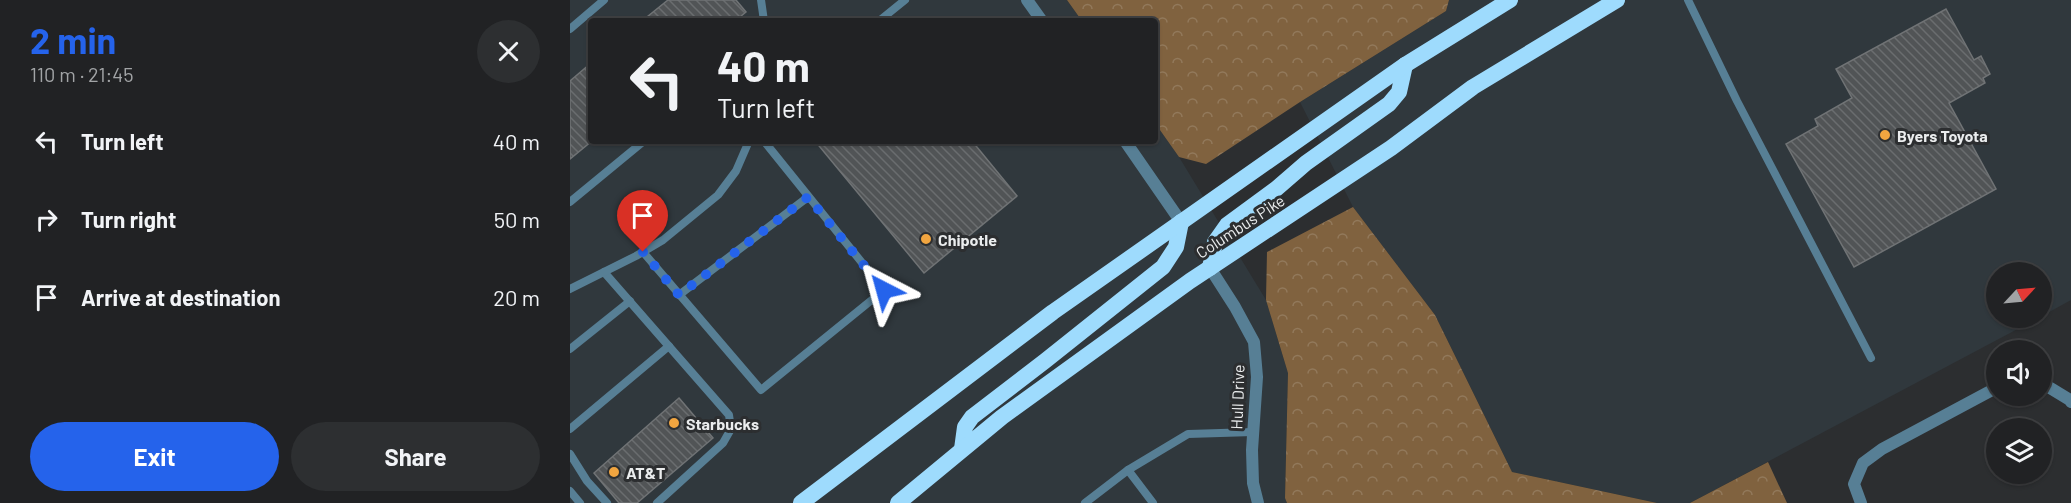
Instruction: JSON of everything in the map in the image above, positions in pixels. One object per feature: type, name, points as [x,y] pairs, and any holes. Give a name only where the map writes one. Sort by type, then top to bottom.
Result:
[{"type":"highway","points":[[801,503],[1053,312],[1405,65],[1510,0]]},
{"type":"highway","name":"Columbus Pike","points":[[898,503],[1002,417],[1210,268],[1390,148],[1473,87],[1617,0]]},
{"type":"highway","points":[[1210,268],[1215,242],[1227,225],[1276,189],[1306,163],[1389,104],[1398,92],[1405,65]]},
{"type":"highway","points":[[962,449],[965,427],[972,417],[1163,267],[1176,247],[1181,222]]},
{"type":"street","points":[[1027,0],[1040,18]]},
{"type":"street","points":[[1127,144],[1181,222]]},
{"type":"street","name":"Hull Drive","points":[[1210,268],[1254,342],[1257,377],[1253,432],[1253,483],[1258,503]]},
{"type":"street","points":[[2052,389],[2071,402]]},
{"type":"street","points":[[1861,503],[1854,484],[1863,463],[1882,449],[1986,393]]},
{"type":"lane","points":[[570,29],[604,0]]},
{"type":"lane","points":[[761,0],[764,18]]},
{"type":"lane","points":[[883,18],[905,0]]},
{"type":"lane","points":[[1688,0],[1737,101],[1871,358]]},
{"type":"lane","points":[[570,202],[640,144]]},
{"type":"lane","points":[[570,289],[663,240],[718,195],[736,171],[748,144]]},
{"type":"lane","points":[[643,252],[761,390],[884,290],[766,144]]},
{"type":"lane","points":[[679,295],[808,197]]},
{"type":"lane","points":[[604,272],[729,415],[731,429],[723,443],[657,503]]},
{"type":"lane","points":[[570,349],[630,301]]},
{"type":"lane","points":[[570,429],[669,346]]},
{"type":"lane","points":[[1084,503],[1128,470],[1188,434],[1253,432]]},
{"type":"lane","points":[[570,454],[587,481],[607,503]]},
{"type":"lane","points":[[1128,470],[1153,503]]},
{"type":"lane","points":[[570,491],[580,503]]},
{"type":"shaded area","points":[[570,0],[1067,0],[1080,18],[588,18],[588,144],[1158,144],[1158,127],[1179,157],[1266,300],[1288,373],[1285,497],[1287,503],[570,503]]},
{"type":"shaded area","points":[[1449,0],[2071,0],[2071,300],[2052,310],[2052,262],[1986,262],[1986,328],[2019,328],[1997,340],[1986,340],[1986,346],[1690,503],[1657,503],[1512,472],[1435,315],[1353,207],[1300,102],[1446,11]]},
{"type":"green space","points":[[1067,0],[1449,0],[1446,11],[1206,164],[1179,157],[1158,127],[1158,18],[1080,18]]},
{"type":"green space","points":[[1353,207],[1435,315],[1512,472],[1657,503],[1287,503],[1285,498],[1288,373],[1266,300],[1267,252]]},
{"type":"green space","points":[[1768,462],[1787,503],[1690,503]]},
{"type":"building","points":[[668,0],[736,0],[746,12],[739,18],[646,18]]},
{"type":"building","name":"Byers Toyota","points":[[1946,9],[1974,60],[1981,56],[1990,74],[1983,78],[1985,83],[1949,103],[1996,189],[1854,267],[1786,144],[1818,126],[1815,119],[1852,98],[1836,69]]},
{"type":"building","points":[[588,66],[588,144],[570,159],[570,81]]},
{"type":"building","points":[[817,144],[974,144],[1017,196],[924,273]]},
{"type":"building","points":[[679,398],[713,438],[637,503],[619,503],[594,473]]},
{"type":"place","name":"Byers Toyota","points":[[1885,135]]},
{"type":"place","name":"Chipotle","points":[[926,239]]},
{"type":"place","name":"Starbucks","points":[[674,423]]},
{"type":"place","name":"AT&T","points":[[614,472]]},
{"type":"route","points":[[643,252],[679,295],[808,197],[884,290]]}]
